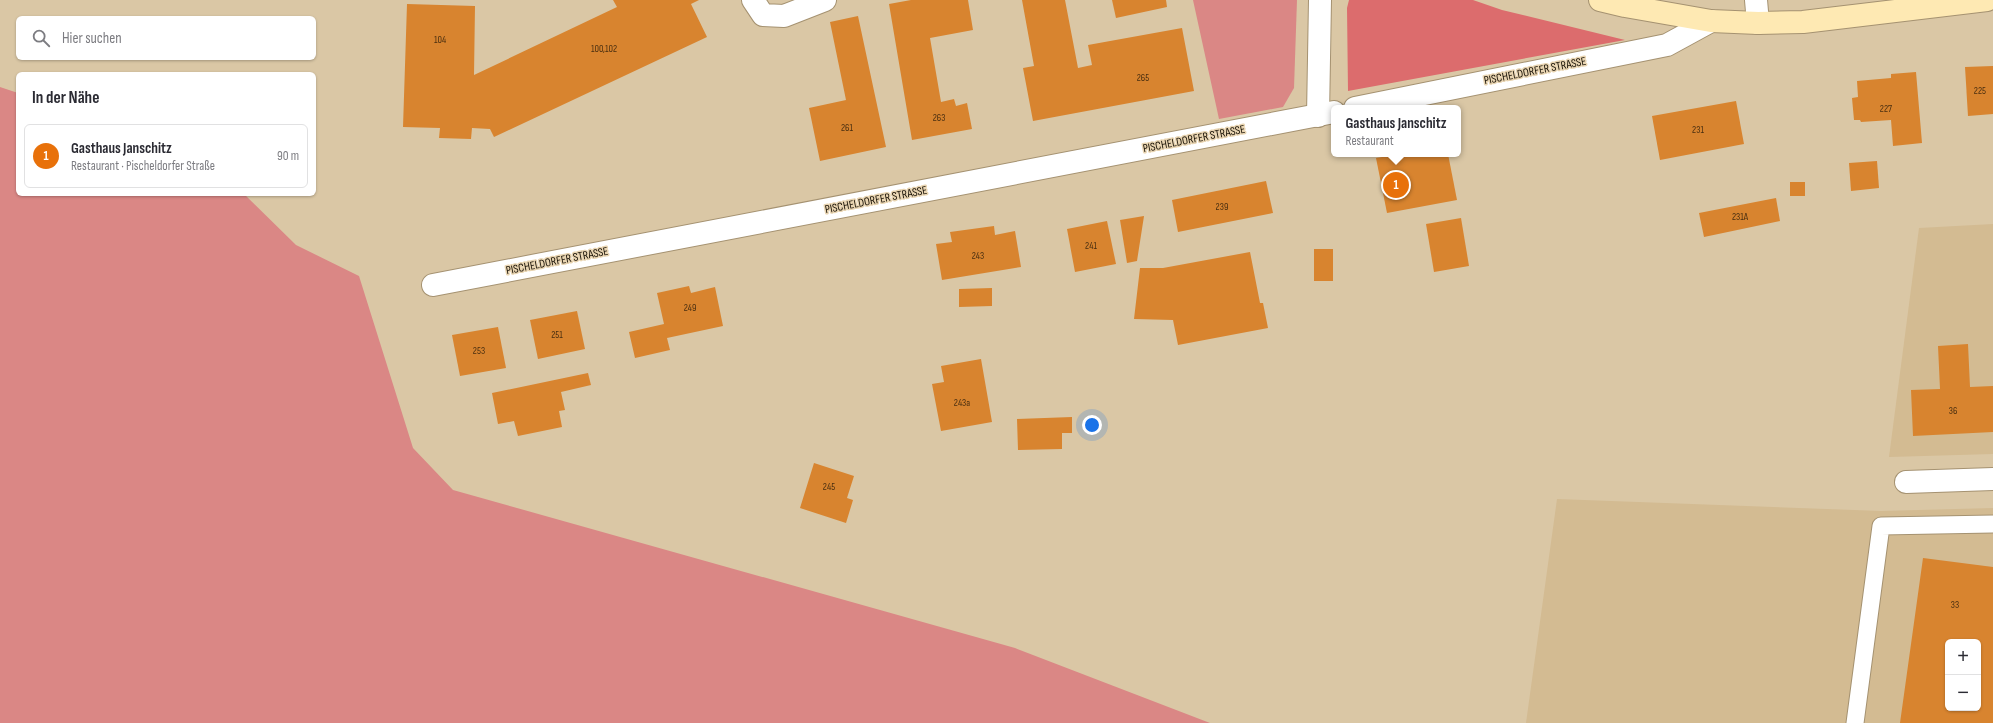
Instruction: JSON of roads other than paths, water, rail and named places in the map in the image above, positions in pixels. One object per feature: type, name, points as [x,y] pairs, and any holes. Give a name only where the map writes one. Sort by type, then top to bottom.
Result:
[{"type":"main road","points":[[1600,0],[1625,6],[1710,21],[1758,23],[1803,22],[1987,0]]},
{"type":"street","points":[[758,8],[784,16],[825,0]]},
{"type":"street","name":"PISCHELDORFER STRASSE","points":[[433,285],[1326,114],[1320,0]]},
{"type":"street","points":[[1756,0],[1758,23]]},
{"type":"street","name":"PISCHELDORFER STRASSE","points":[[1370,105],[1667,45],[1710,21]]},
{"type":"street","points":[[1906,482],[1993,479]]},
{"type":"lane","points":[[1855,723],[1881,526],[1993,524]]},
{"type":"place","name":"Gasthaus Janschitz","points":[[1396,185]]}]
